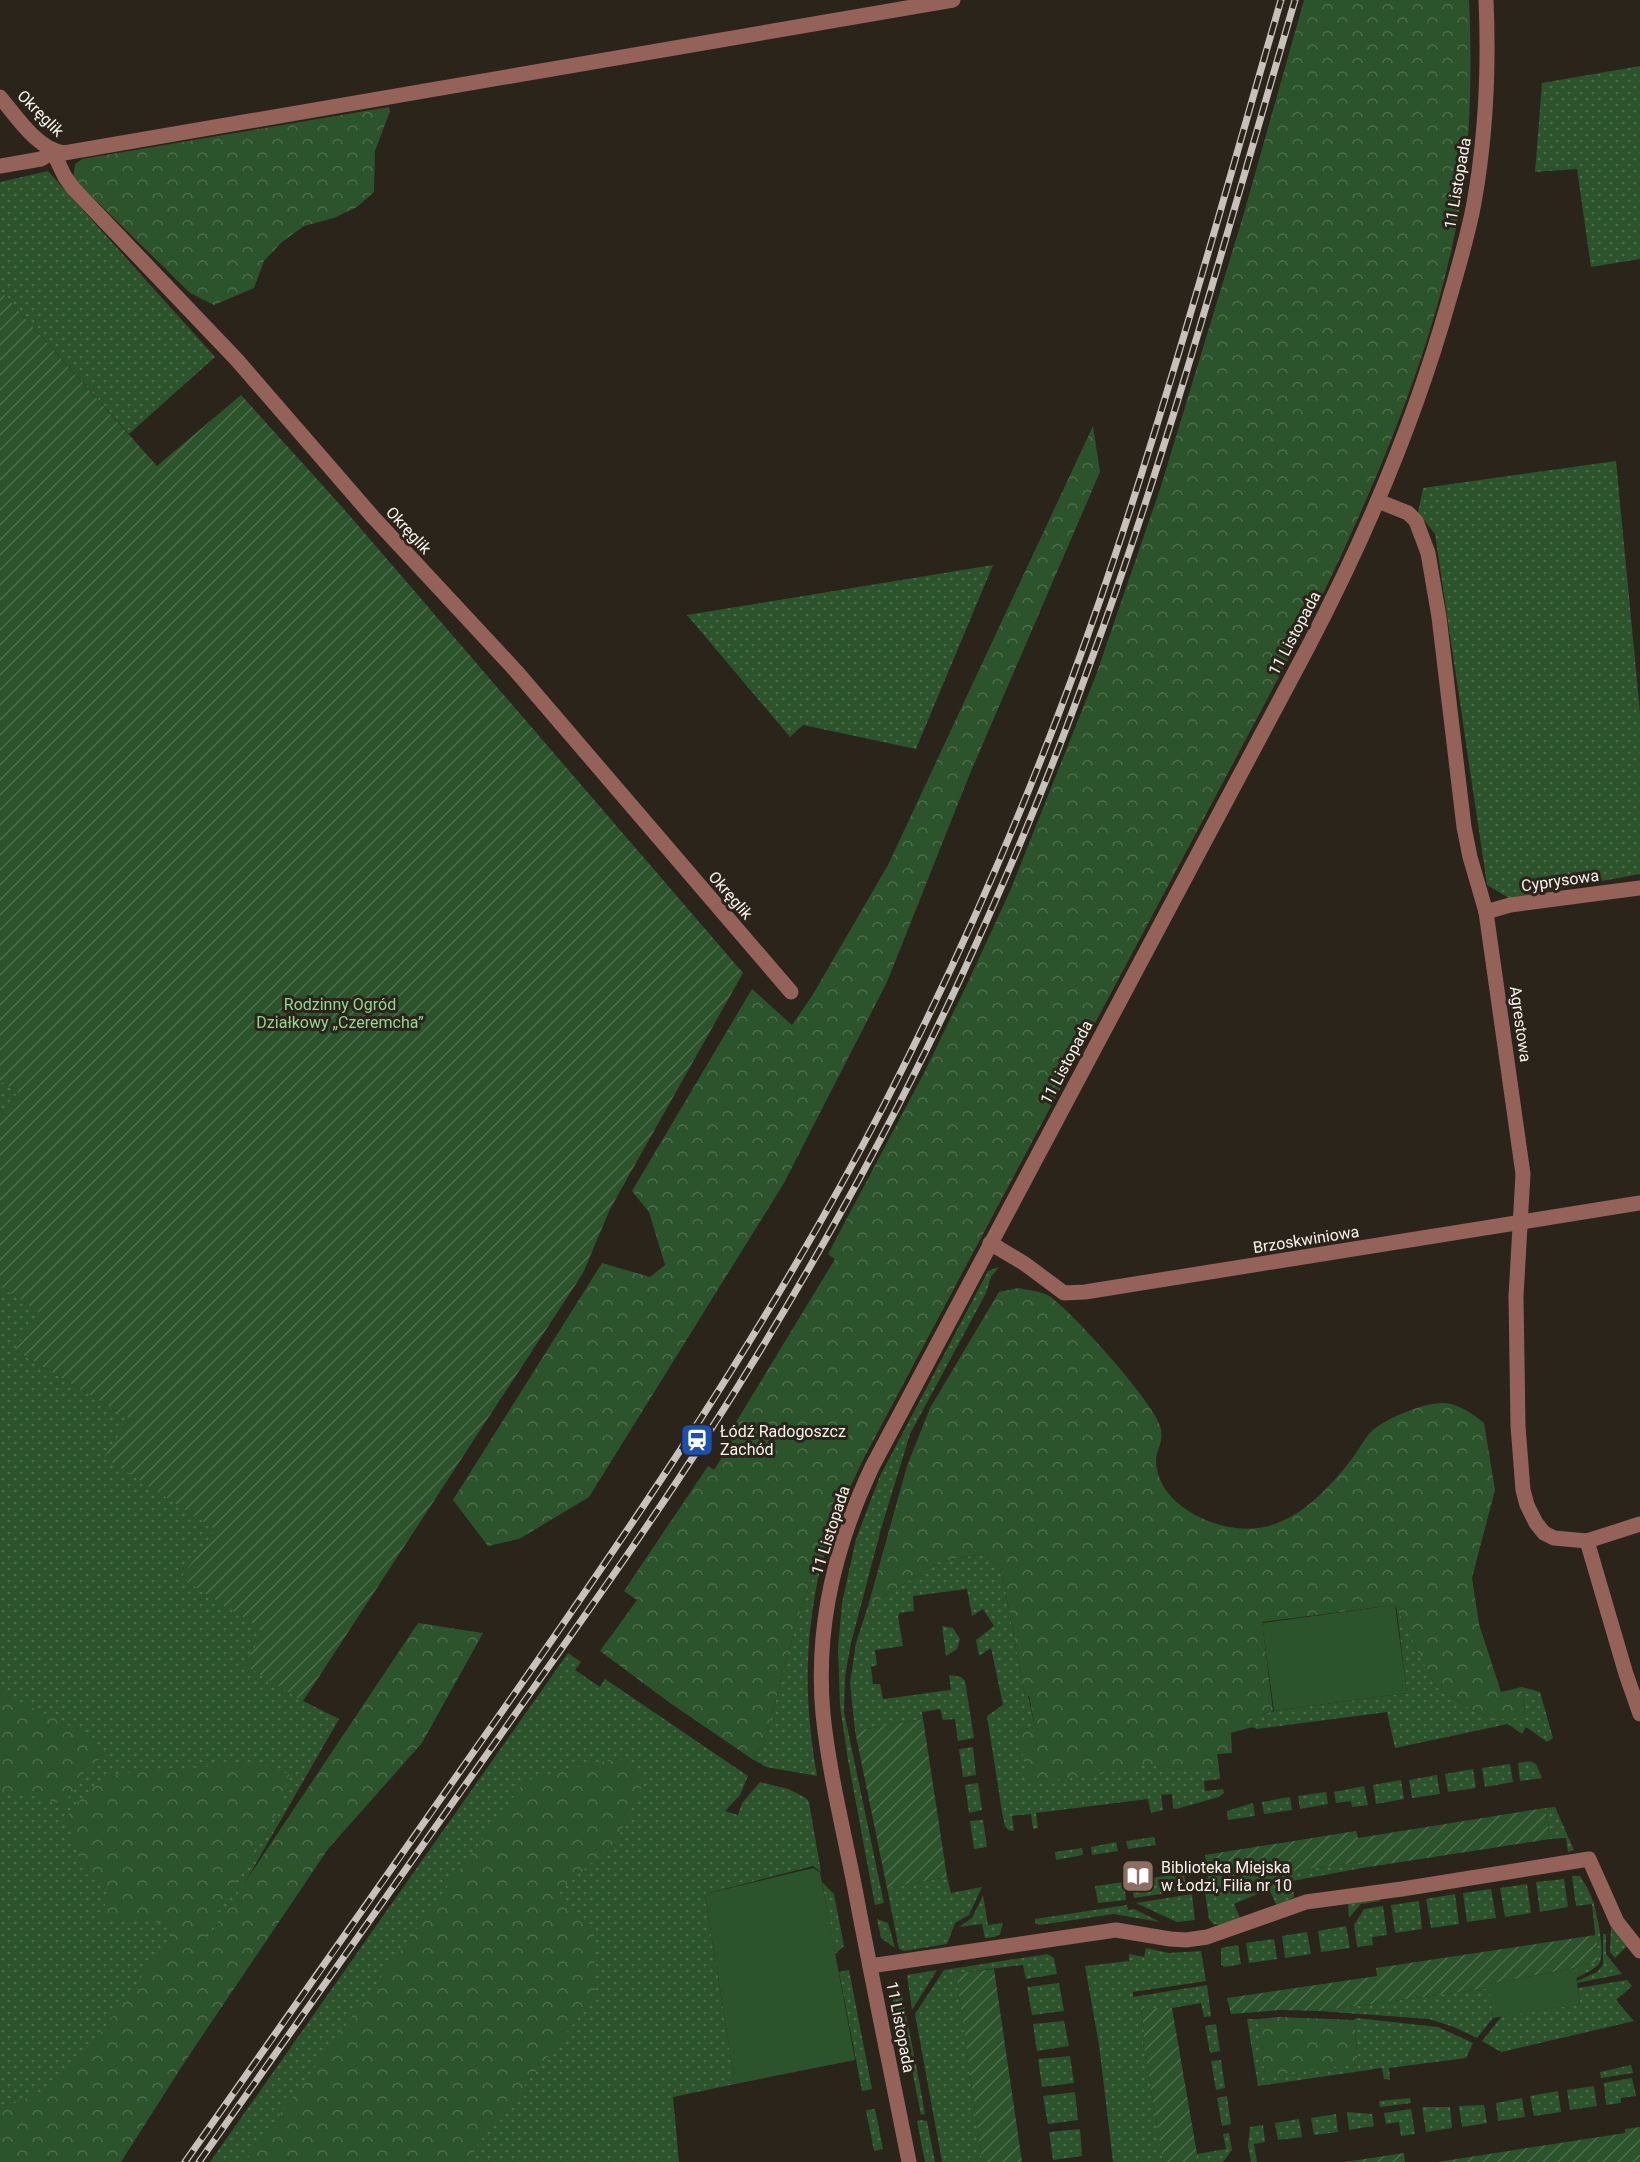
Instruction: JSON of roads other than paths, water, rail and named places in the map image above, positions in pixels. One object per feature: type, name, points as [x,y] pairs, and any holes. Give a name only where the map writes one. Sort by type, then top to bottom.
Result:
[{"type":"street","points":[[0,166],[40,159],[53,152],[64,153],[106,146],[953,0]]},
{"type":"street","name":"11 Listopada","points":[[909,2162],[823,1713],[822,1651],[828,1598],[843,1536],[858,1496],[990,1243],[1308,648],[1378,501],[1408,427],[1432,357],[1456,277],[1473,205],[1487,96],[1489,58],[1486,0]]},
{"type":"street","name":"Okręglik","points":[[0,97],[43,145],[53,152],[73,188],[237,360],[373,517],[516,671],[790,992]]},
{"type":"street","name":"Agrestowa","points":[[1378,501],[1408,513],[1416,521],[1428,553],[1439,617],[1464,827],[1486,912],[1524,1190],[1516,1296],[1518,1426],[1523,1490],[1531,1516],[1544,1533],[1554,1538],[1587,1541]]},
{"type":"street","name":"Cyprysowa","points":[[1486,912],[1510,906],[1640,888]]},
{"type":"street","name":"Brzoskwiniowa","points":[[990,1243],[1025,1264],[1064,1293],[1085,1292],[1640,1203]]},
{"type":"street","points":[[1640,1524],[1587,1541],[1640,1714]]},
{"type":"street","points":[[870,1966],[1116,1930],[1177,1940],[1207,1937],[1306,1902],[1411,1888],[1589,1858],[1617,1922],[1640,1951]]},
{"type":"railway","points":[[185,2162],[646,1502],[746,1348],[793,1269],[839,1189],[914,1046],[973,921],[1027,794],[1100,600],[1172,376],[1281,0]]},
{"type":"railway","points":[[199,2162],[603,1590],[681,1475],[776,1325],[809,1268],[874,1152],[934,1035],[1044,785],[1117,587],[1172,420],[1295,0]]},
{"type":"place","name":"Łódź Radogoszcz Zachód","points":[[697,1440]]},
{"type":"place","name":"Biblioteka Miejska w Łodzi, Filia nr 10","points":[[1138,1876]]},
{"type":"park label","name":"Rodzinny Ogród Działkowy „Czeremcha”","points":[[340,1013]]}]
